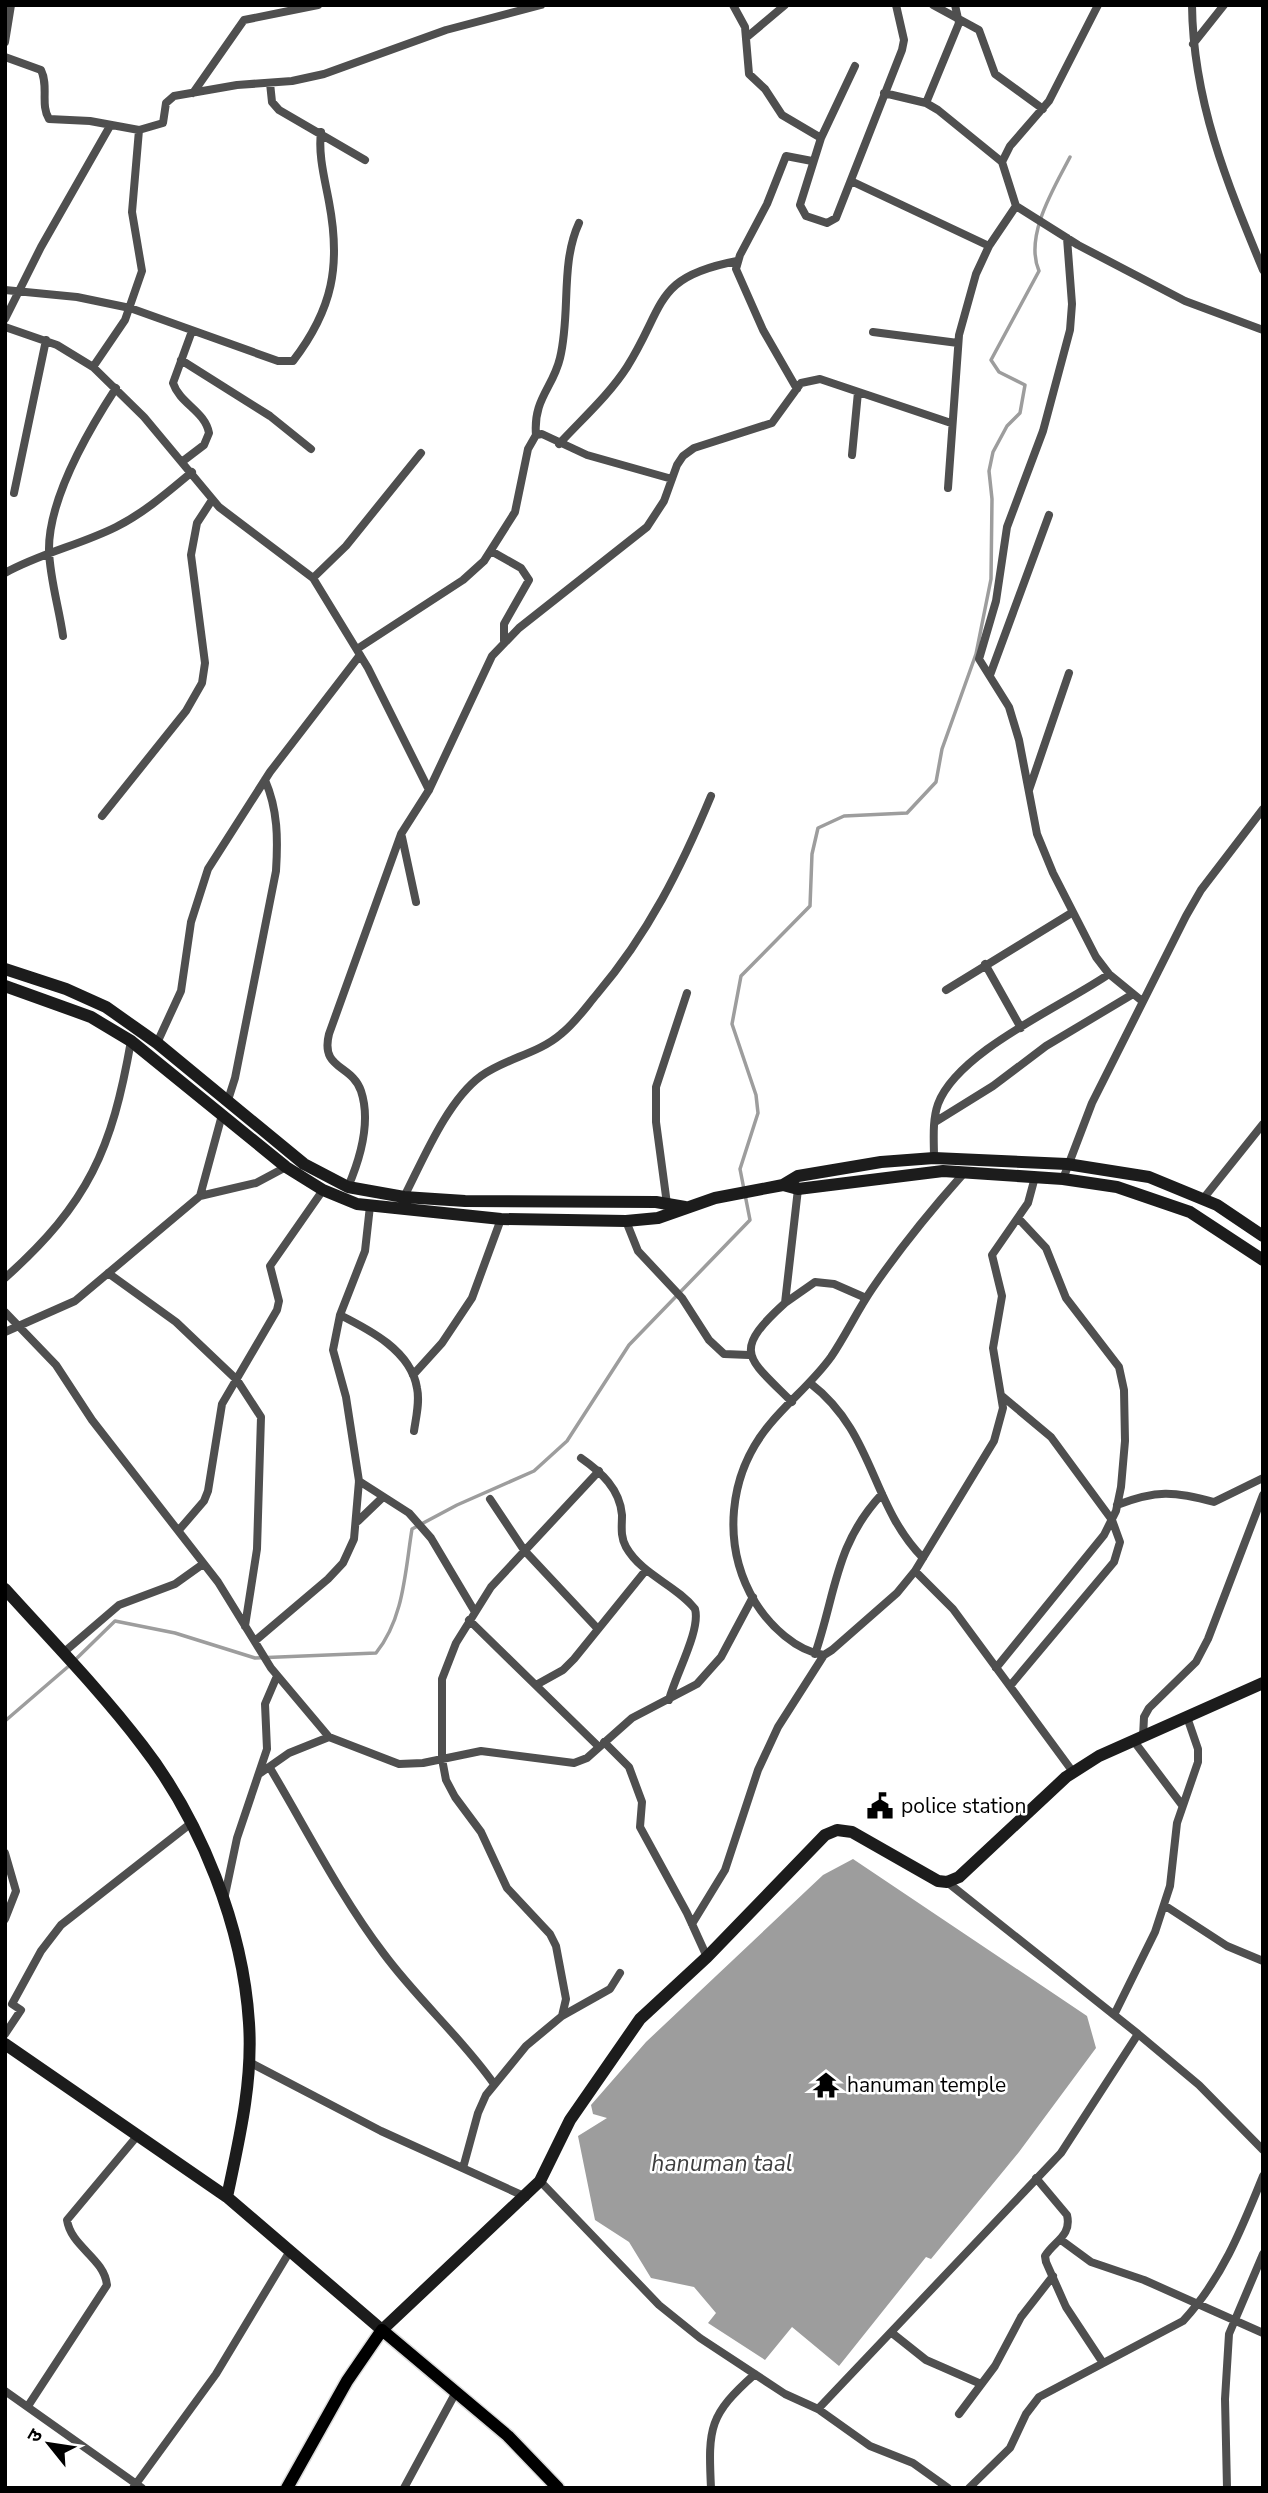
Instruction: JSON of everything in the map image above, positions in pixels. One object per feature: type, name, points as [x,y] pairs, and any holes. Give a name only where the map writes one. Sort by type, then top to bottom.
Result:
[{"type":"main road","points":[[287,2488],[347,2381],[382,2330],[508,2436],[558,2488]]},
{"type":"street","points":[[5,42],[11,5]]},
{"type":"street","points":[[192,93],[244,20],[318,5]]},
{"type":"street","points":[[5,57],[41,70],[46,85],[45,110],[49,119],[90,121],[139,130],[163,123],[169,99],[192,93],[324,74],[424,37],[541,5]]},
{"type":"street","points":[[733,5],[747,37],[749,74],[765,89],[782,115],[821,138]]},
{"type":"street","points":[[747,37],[785,5]]},
{"type":"street","points":[[855,65],[812,161],[800,205],[806,216],[832,222],[851,181],[904,40],[896,5]]},
{"type":"street","points":[[933,5],[958,16],[979,30],[995,74],[1043,109]]},
{"type":"street","points":[[926,103],[957,30],[958,16],[955,5]]},
{"type":"street","points":[[1002,162],[1010,146],[1043,109],[1098,5]]},
{"type":"street","points":[[1193,44],[1224,5]]},
{"type":"street","points":[[1192,6],[1197,82],[1225,177],[1263,270]]},
{"type":"street","points":[[271,83],[274,106],[365,160]]},
{"type":"street","points":[[884,93],[926,103],[956,123],[1002,162],[1016,206],[1035,218],[1185,301],[1263,330]]},
{"type":"street","points":[[5,319],[110,126]]},
{"type":"street","points":[[93,367],[116,335],[130,308],[142,271],[132,212],[139,130]]},
{"type":"street","points":[[5,290],[77,298],[130,308],[278,361],[293,361],[328,296],[336,256],[321,151],[321,132]]},
{"type":"street","points":[[797,389],[740,283],[737,261],[767,204],[786,156],[812,161]]},
{"type":"street","points":[[851,181],[989,246]]},
{"type":"street","points":[[948,488],[958,343],[976,274],[989,246],[1016,206]]},
{"type":"street","points":[[157,1043],[181,991],[191,922],[208,869],[265,780],[359,652],[475,572],[515,512],[528,449],[536,435],[539,401],[560,359],[568,300],[569,250],[579,223]]},
{"type":"street","points":[[1067,238],[1072,304],[1070,330],[1043,431],[1007,527],[996,601],[979,659],[1009,706],[1019,740],[1037,834],[1073,912],[1096,957],[1109,974],[1142,1001]]},
{"type":"street","points":[[559,444],[626,368],[667,291],[699,271],[737,261]]},
{"type":"street","points":[[5,327],[46,340],[93,367],[183,461],[212,500],[313,579],[359,652],[429,790]]},
{"type":"street","points":[[183,461],[204,445],[209,433],[202,417],[174,388],[192,331]]},
{"type":"street","points":[[873,332],[958,343]]},
{"type":"street","points":[[13,493],[46,340]]},
{"type":"street","points":[[181,360],[270,416],[311,449]]},
{"type":"street","points":[[348,1187],[358,1165],[362,1142],[361,1091],[353,1078],[330,1058],[326,1048],[401,834],[429,790],[467,704],[492,656],[504,640],[647,527],[664,501],[683,456],[694,448],[772,423],[797,389],[810,378],[820,379],[951,424]]},
{"type":"street","points":[[63,636],[49,551],[52,521],[81,449],[116,388]]},
{"type":"street","points":[[852,456],[858,392]]},
{"type":"street","points":[[536,435],[542,433],[559,444],[672,479]]},
{"type":"street","points":[[313,579],[346,546],[421,453]]},
{"type":"street","points":[[5,573],[49,551],[117,527],[147,508],[192,472]]},
{"type":"street","points":[[102,816],[186,711],[202,683],[205,663],[191,555],[197,523],[212,500]]},
{"type":"street","points":[[990,674],[1049,515]]},
{"type":"street","points":[[491,551],[528,573],[529,580],[510,611],[503,632],[504,640]]},
{"type":"street","points":[[1028,793],[1069,673]]},
{"type":"street","points":[[228,1100],[235,1078],[276,871],[278,836],[274,806],[265,780]]},
{"type":"street","points":[[404,1197],[438,1132],[468,1088],[481,1075],[543,1047],[562,1034],[609,980],[659,910],[684,861],[711,796]]},
{"type":"street","points":[[1063,1179],[1092,1103],[1201,890],[1263,809]]},
{"type":"street","points":[[401,834],[416,902]]},
{"type":"street","points":[[946,990],[1073,912]]},
{"type":"street","points":[[985,964],[1021,1028]]},
{"type":"street","points":[[5,969],[66,989],[106,1007],[157,1043],[304,1164],[348,1187],[404,1197],[667,1204],[689,1208]]},
{"type":"street","points":[[934,1158],[938,1104],[962,1070],[991,1046],[1109,974]]},
{"type":"street","points":[[5,986],[91,1017],[131,1041],[286,1167],[323,1190],[370,1206],[501,1219],[625,1221],[658,1218],[721,1197],[783,1185],[799,1176],[881,1162],[934,1158],[1067,1164],[1149,1177],[1203,1199],[1263,1236]]},
{"type":"street","points":[[667,1204],[656,1122],[656,1087],[687,993]]},
{"type":"street","points":[[935,1122],[993,1086],[1046,1046],[1133,994]]},
{"type":"street","points":[[5,1278],[37,1250],[97,1168],[121,1095],[131,1041]]},
{"type":"street","points":[[200,1196],[222,1115]]},
{"type":"street","points":[[1203,1199],[1263,1124]]},
{"type":"street","points":[[5,1332],[59,1311],[200,1196],[256,1183],[286,1167]]},
{"type":"street","points":[[783,1185],[798,1189],[943,1171],[1063,1179],[1116,1187],[1157,1198],[1190,1212],[1263,1260]]},
{"type":"street","points":[[820,1655],[779,1630],[753,1597],[733,1537],[732,1517],[738,1488],[750,1454],[770,1424],[810,1383],[840,1343],[866,1298],[918,1225],[964,1173]]},
{"type":"street","points":[[820,1655],[897,1593],[915,1571],[994,1441],[999,1428],[1002,1396],[993,1348],[1002,1296],[992,1255],[1028,1203],[1035,1177]]},
{"type":"street","points":[[785,1303],[798,1189]]},
{"type":"street","points":[[179,1530],[204,1501],[212,1476],[222,1404],[277,1310],[279,1301],[270,1272],[273,1258],[323,1190]]},
{"type":"street","points":[[256,1644],[343,1563],[355,1539],[359,1481],[346,1396],[333,1350],[340,1315],[365,1251],[370,1206]]},
{"type":"street","points":[[996,1668],[1076,1573],[1112,1520],[1117,1505],[1125,1441],[1124,1391],[1119,1367],[1112,1353],[1080,1320],[1056,1280],[1046,1248],[1018,1218]]},
{"type":"street","points":[[413,1375],[442,1343],[472,1298],[501,1219]]},
{"type":"street","points":[[625,1221],[638,1251],[682,1298],[709,1340],[724,1354],[750,1355]]},
{"type":"street","points":[[108,1273],[176,1322],[237,1380],[257,1407],[261,1428],[257,1549],[245,1626]]},
{"type":"street","points":[[792,1402],[757,1367],[750,1355],[751,1341],[757,1328],[785,1303],[815,1282],[834,1284],[866,1298]]},
{"type":"street","points":[[5,1312],[56,1365],[92,1420],[218,1582],[271,1668],[329,1737],[399,1764],[481,1751],[563,1764],[587,1758],[632,1718],[697,1684],[721,1657],[753,1597]]},
{"type":"street","points":[[340,1315],[382,1338],[402,1358],[413,1375],[418,1398],[414,1431]]},
{"type":"street","points":[[810,1383],[834,1404],[853,1429],[902,1534],[923,1558]]},
{"type":"street","points":[[1002,1396],[1051,1437],[1112,1520],[1120,1542],[1114,1562],[1010,1686]]},
{"type":"street","points":[[581,1458],[599,1471],[617,1496],[624,1545],[646,1570],[689,1601],[697,1615],[696,1627],[679,1664],[669,1700]]},
{"type":"street","points":[[562,2016],[566,1999],[556,1946],[550,1934],[507,1888],[481,1832],[455,1797],[442,1759],[442,1679],[447,1661],[491,1587],[599,1471]]},
{"type":"street","points":[[1117,1505],[1144,1495],[1174,1491],[1214,1502],[1263,1478]]},
{"type":"street","points":[[359,1481],[409,1513],[431,1538],[475,1612]]},
{"type":"street","points":[[692,1924],[724,1870],[758,1770],[778,1727],[820,1655],[837,1566],[858,1525],[882,1494]]},
{"type":"street","points":[[1136,1739],[1149,1708],[1196,1661],[1208,1639],[1263,1495]]},
{"type":"street","points":[[358,1521],[383,1497]]},
{"type":"street","points":[[491,1499],[524,1550],[597,1628]]},
{"type":"street","points":[[66,1656],[119,1605],[175,1584],[203,1564]]},
{"type":"street","points":[[536,1685],[563,1670],[646,1570]]},
{"type":"street","points":[[915,1571],[953,1609],[1073,1772]]},
{"type":"street","points":[[5,1589],[142,1745],[190,1824],[225,1895],[249,2023],[244,2112],[227,2197]]},
{"type":"street","points":[[470,1620],[536,1685],[628,1767],[642,1802],[640,1827],[692,1924],[706,1957]]},
{"type":"street","points":[[225,1895],[237,1838],[260,1773],[268,1735],[265,1704],[277,1676]]},
{"type":"street","points":[[5,2044],[227,2197],[382,2330],[540,2182],[570,2120],[615,2052],[665,1992],[706,1957],[812,1845],[837,1830],[852,1832],[938,1881],[947,1882],[959,1877],[1073,1772],[1136,1739],[1263,1683]]},
{"type":"street","points":[[1114,2015],[1155,1932],[1164,1905],[1175,1858],[1182,1805],[1198,1762],[1198,1749],[1186,1717]]},
{"type":"street","points":[[260,1773],[289,1753],[329,1737]]},
{"type":"street","points":[[1136,1739],[1182,1805]]},
{"type":"street","points":[[270,1768],[359,1919],[423,2001],[471,2052],[494,2084]]},
{"type":"street","points":[[5,2034],[20,2010],[12,2004],[41,1951],[61,1926],[190,1824]]},
{"type":"street","points":[[5,1853],[16,1891],[5,1919]]},
{"type":"street","points":[[947,1882],[1199,2085],[1263,2150]]},
{"type":"street","points":[[1164,1905],[1227,1946],[1263,1961]]},
{"type":"street","points":[[463,2168],[478,2113],[494,2084],[526,2046],[562,2016],[610,1989],[620,1973]]},
{"type":"street","points":[[818,2409],[1060,2153],[1138,2034]]},
{"type":"street","points":[[248,2062],[381,2132],[526,2197]]},
{"type":"street","points":[[29,2406],[107,2285],[106,2276],[70,2234],[67,2220],[138,2135]]},
{"type":"street","points":[[969,2488],[1010,2448],[1026,2414],[1039,2397],[1182,2321],[1198,2305],[1233,2249],[1263,2176]]},
{"type":"street","points":[[1036,2178],[1067,2215],[1068,2228],[1045,2256],[1066,2307],[1103,2363]]},
{"type":"street","points":[[540,2182],[659,2305],[700,2338],[785,2394],[818,2409],[870,2446],[913,2463],[942,2486]]},
{"type":"street","points":[[1061,2239],[1091,2262],[1144,2280],[1263,2333]]},
{"type":"street","points":[[5,2404],[8,2393],[137,2486],[216,2374],[290,2250]]},
{"type":"street","points":[[1227,2488],[1226,2364],[1233,2318],[1263,2254]]},
{"type":"street","points":[[959,2414],[995,2366],[1021,2318],[1053,2276]]},
{"type":"street","points":[[892,2333],[926,2360],[981,2384]]},
{"type":"street","points":[[711,2488],[709,2449],[716,2416],[731,2395],[755,2374]]},
{"type":"street","points":[[404,2488],[456,2392]]},
{"type":"water","name":"hanuman taal","points":[[853,1859],[1087,2016],[1096,2048],[1019,2152],[931,2259],[926,2257],[839,2366],[792,2327],[765,2360],[708,2323],[716,2313],[694,2287],[651,2278],[629,2242],[595,2220],[578,2136],[607,2118],[593,2114],[591,2105],[646,2042],[823,1875]]},
{"type":"waterway","points":[[75,1660],[115,1621],[175,1633],[255,1658],[376,1653],[398,1610],[412,1529],[457,1505],[534,1471],[567,1441],[629,1345],[750,1220],[740,1169],[758,1113],[756,1095],[732,1024],[741,976],[810,906],[812,854],[818,828],[844,816],[907,813],[936,782],[942,749],[976,654],[991,579],[992,499],[989,471],[993,452],[1007,426],[1020,413],[1025,385],[999,372],[991,360],[1039,271],[1035,257],[1038,228],[1049,197],[1070,157]]},
{"type":"waterway","points":[[5,1721],[70,1665]]},
{"type":"place","name":"police station","points":[[880,1806]]},
{"type":"place","name":"hanuman temple","points":[[826,2085]]}]
